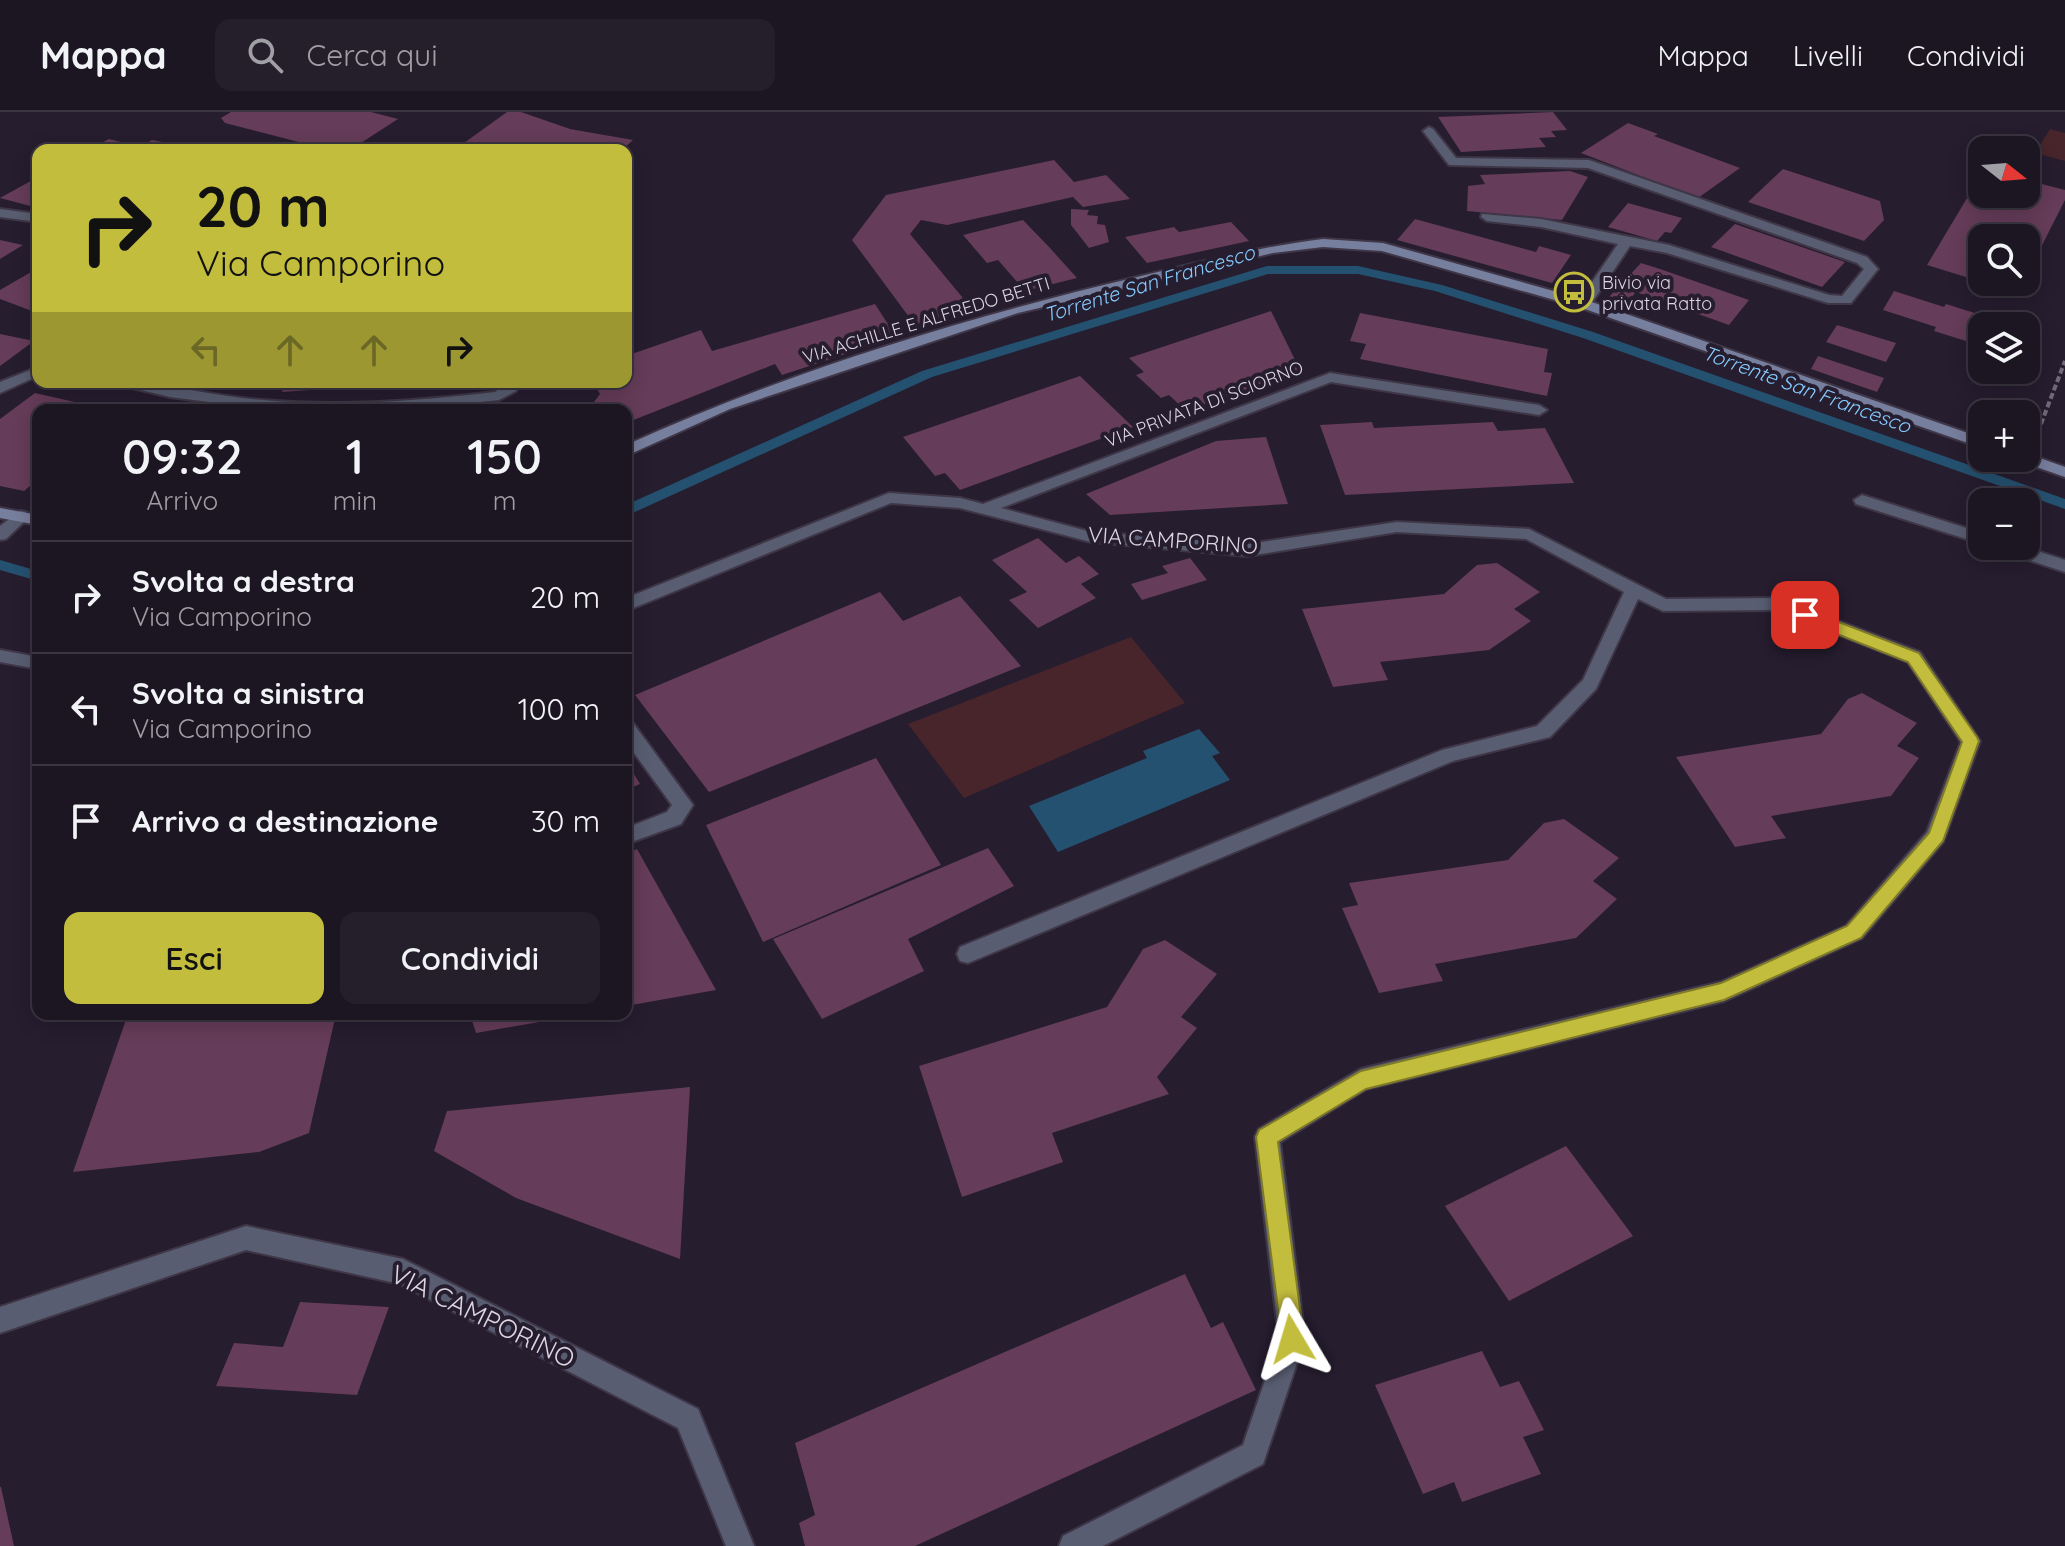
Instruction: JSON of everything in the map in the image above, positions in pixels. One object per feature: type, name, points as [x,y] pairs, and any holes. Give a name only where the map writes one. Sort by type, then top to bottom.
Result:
[{"type":"street","points":[[1429,131],[1453,162],[1589,164],[1862,260],[1871,269],[1846,300],[1828,299],[1669,249],[1553,225],[1487,217]]},
{"type":"street","points":[[0,213],[32,217]]},
{"type":"street","points":[[1584,304],[1626,242]]},
{"type":"street","name":"VIA ACHILLE E ALFREDO BETTI","points":[[632,448],[725,406],[1014,310],[1273,249],[1323,243],[1383,247],[1584,304],[1968,438]]},
{"type":"street","points":[[0,389],[32,373]]},
{"type":"street","name":"VIA PRIVATA DI SCIORNO","points":[[984,509],[1330,377],[1539,410]]},
{"type":"street","points":[[148,388],[170,394],[265,404]]},
{"type":"street","points":[[418,404],[499,396],[511,388]]},
{"type":"street","points":[[2040,463],[2065,472]]},
{"type":"street","name":"VIA CAMPORINO","points":[[632,603],[889,498],[960,503],[1091,537],[1248,550],[1397,527],[1529,534],[1663,605],[1778,604],[1914,657],[1971,741],[1936,836],[1854,932],[1724,991],[1361,1080],[1267,1137],[1292,1339],[1253,1454],[1073,1546]]},
{"type":"street","points":[[1862,500],[1968,534]]},
{"type":"street","points":[[0,513],[32,519]]},
{"type":"street","points":[[0,534],[20,516]]},
{"type":"street","points":[[2040,558],[2065,566]]},
{"type":"street","points":[[968,954],[1449,755],[1543,732],[1590,684],[1634,590]]},
{"type":"street","points":[[0,656],[32,662]]},
{"type":"street","points":[[632,736],[683,805],[674,818],[632,834]]},
{"type":"street","name":"VIA CAMPORINO","points":[[0,1320],[246,1238],[403,1272],[688,1419],[740,1546]]},
{"type":"path","points":[[2040,423],[2065,361]]},
{"type":"shaded area","points":[[2050,129],[2065,133],[2065,161],[2040,154],[2040,145]]},
{"type":"shaded area","points":[[1131,637],[1185,703],[964,798],[908,724]]},
{"type":"water","points":[[1199,729],[1220,753],[1212,756],[1230,780],[1058,852],[1029,806],[1147,758],[1143,751]]},
{"type":"building","points":[[231,112],[371,112],[398,119],[359,144],[307,144],[225,123],[221,118]]},
{"type":"building","points":[[507,112],[521,112],[570,129],[633,140],[629,144],[463,144]]},
{"type":"building","points":[[1553,112],[1567,130],[1551,131],[1556,137],[1539,138],[1546,147],[1461,152],[1438,117]]},
{"type":"building","points":[[1628,123],[1740,168],[1698,198],[1581,153]]},
{"type":"building","points":[[109,139],[128,144],[99,144]]},
{"type":"building","points":[[152,140],[173,144],[145,144]]},
{"type":"building","points":[[1054,160],[1074,182],[1106,175],[1130,199],[1083,207],[1073,197],[947,225],[921,220],[910,234],[972,309],[915,325],[852,240],[886,195]]},
{"type":"building","points":[[1783,169],[1880,201],[1884,220],[1864,241],[1748,202]]},
{"type":"building","points":[[1570,171],[1588,177],[1562,220],[1467,211],[1468,186],[1485,184],[1480,175]]},
{"type":"building","points":[[32,180],[32,206],[0,198]]},
{"type":"building","points":[[2040,184],[2065,190],[2065,200],[2040,249],[2040,224],[1968,224],[1968,278],[1927,265],[1968,196],[1968,208],[2040,208]]},
{"type":"building","points":[[1628,203],[1682,218],[1671,233],[1665,232],[1657,241],[1608,227]]},
{"type":"building","points":[[1071,209],[1089,210],[1087,215],[1098,216],[1097,224],[1105,225],[1109,242],[1089,248],[1071,225]]},
{"type":"building","points":[[1415,219],[1536,252],[1539,246],[1571,255],[1552,283],[1397,240]]},
{"type":"building","points":[[1023,220],[1077,278],[1025,291],[998,260],[987,263],[963,235]]},
{"type":"building","points":[[1231,222],[1249,241],[1147,263],[1125,237],[1174,227],[1179,232]]},
{"type":"building","points":[[1735,224],[1845,262],[1822,287],[1711,247]]},
{"type":"building","points":[[0,240],[23,245],[0,259]]},
{"type":"building","points":[[1641,263],[1749,300],[1729,325],[1636,292],[1625,305],[1607,299]]},
{"type":"building","points":[[32,271],[32,311],[0,299],[0,290]]},
{"type":"building","points":[[1894,291],[1971,312],[1968,312],[1968,342],[1934,331],[1936,327],[1883,310]]},
{"type":"building","points":[[875,304],[895,335],[782,375],[775,364],[632,421],[632,404],[588,404],[600,394],[596,388],[632,388],[632,354],[701,330],[712,351]]},
{"type":"building","points":[[1271,311],[1300,370],[1186,411],[1169,395],[1161,398],[1136,375],[1144,372],[1129,358]]},
{"type":"building","points":[[1360,313],[1548,349],[1544,372],[1552,373],[1547,396],[1360,359],[1366,344],[1350,341]]},
{"type":"building","points":[[1837,325],[1896,343],[1886,362],[1826,342]]},
{"type":"building","points":[[0,334],[32,341],[32,342],[0,366]]},
{"type":"building","points":[[1818,356],[1884,378],[1877,392],[1811,369]]},
{"type":"building","points":[[1080,376],[1133,427],[960,490],[945,473],[935,476],[903,437]]},
{"type":"building","points":[[284,388],[337,388],[282,392]]},
{"type":"building","points":[[35,393],[84,404],[32,404],[32,484],[24,491],[0,486],[0,419]]},
{"type":"building","points":[[1372,422],[1374,428],[1493,422],[1498,431],[1545,428],[1574,483],[1345,495],[1320,425]]},
{"type":"building","points":[[1266,437],[1288,504],[1110,515],[1086,494],[1216,441]]},
{"type":"building","points":[[1038,538],[1066,563],[1079,556],[1099,574],[1081,584],[1096,598],[1038,628],[1009,600],[1027,592],[992,560]]},
{"type":"building","points":[[1190,558],[1207,580],[1142,600],[1131,584],[1168,573],[1162,566]]},
{"type":"building","points":[[1497,563],[1540,592],[1514,609],[1531,621],[1489,650],[1380,662],[1388,680],[1333,687],[1302,609],[1444,594],[1477,565]]},
{"type":"building","points":[[880,592],[903,621],[960,596],[1021,666],[709,792],[635,695]]},
{"type":"building","points":[[1862,693],[1917,723],[1897,746],[1919,758],[1891,796],[1771,816],[1786,838],[1735,847],[1676,757],[1821,734],[1848,699]]},
{"type":"building","points":[[876,758],[941,865],[763,942],[706,825]]},
{"type":"building","points":[[632,771],[640,784],[632,787]]},
{"type":"building","points":[[1564,819],[1619,858],[1593,881],[1617,899],[1576,938],[1435,964],[1443,981],[1379,993],[1342,908],[1358,905],[1349,883],[1508,860],[1544,823]]},
{"type":"building","points":[[988,848],[1014,886],[908,939],[924,971],[822,1019],[773,939]]},
{"type":"building","points":[[637,849],[716,990],[632,1005],[632,851]]},
{"type":"building","points":[[1165,940],[1217,974],[1181,1017],[1197,1028],[1157,1077],[1169,1094],[1052,1133],[1063,1162],[962,1197],[919,1066],[1107,1007],[1143,949]]},
{"type":"building","points":[[126,1020],[335,1020],[309,1133],[259,1152],[73,1172]]},
{"type":"building","points":[[472,1020],[550,1020],[476,1033]]},
{"type":"building","points":[[690,1087],[680,1259],[516,1198],[434,1151],[447,1111]]},
{"type":"building","points":[[1566,1146],[1633,1236],[1509,1301],[1445,1206]]},
{"type":"building","points":[[1185,1274],[1211,1328],[1223,1322],[1256,1390],[915,1546],[805,1546],[799,1523],[815,1515],[795,1443]]},
{"type":"building","points":[[300,1302],[389,1307],[357,1395],[216,1386],[234,1343],[283,1347]]},
{"type":"building","points":[[1482,1351],[1500,1387],[1519,1381],[1544,1430],[1523,1437],[1541,1474],[1462,1502],[1454,1482],[1423,1494],[1375,1385]]},
{"type":"building","points":[[1,1487],[14,1546],[0,1546]]},
{"type":"waterway","name":"Torrente San Francesco","points":[[632,508],[927,374],[1267,270],[1358,270],[1438,288],[1588,335],[2065,504]]},
{"type":"waterway","name":"Torrente San Francesco","points":[[0,565],[32,574]]},
{"type":"place","name":"Bivio via privata Ratto","points":[[1574,292]]},
{"type":"route","points":[[1292,1339],[1267,1137],[1361,1080],[1724,991],[1854,932],[1936,836],[1971,741],[1914,657],[1805,615]]}]
